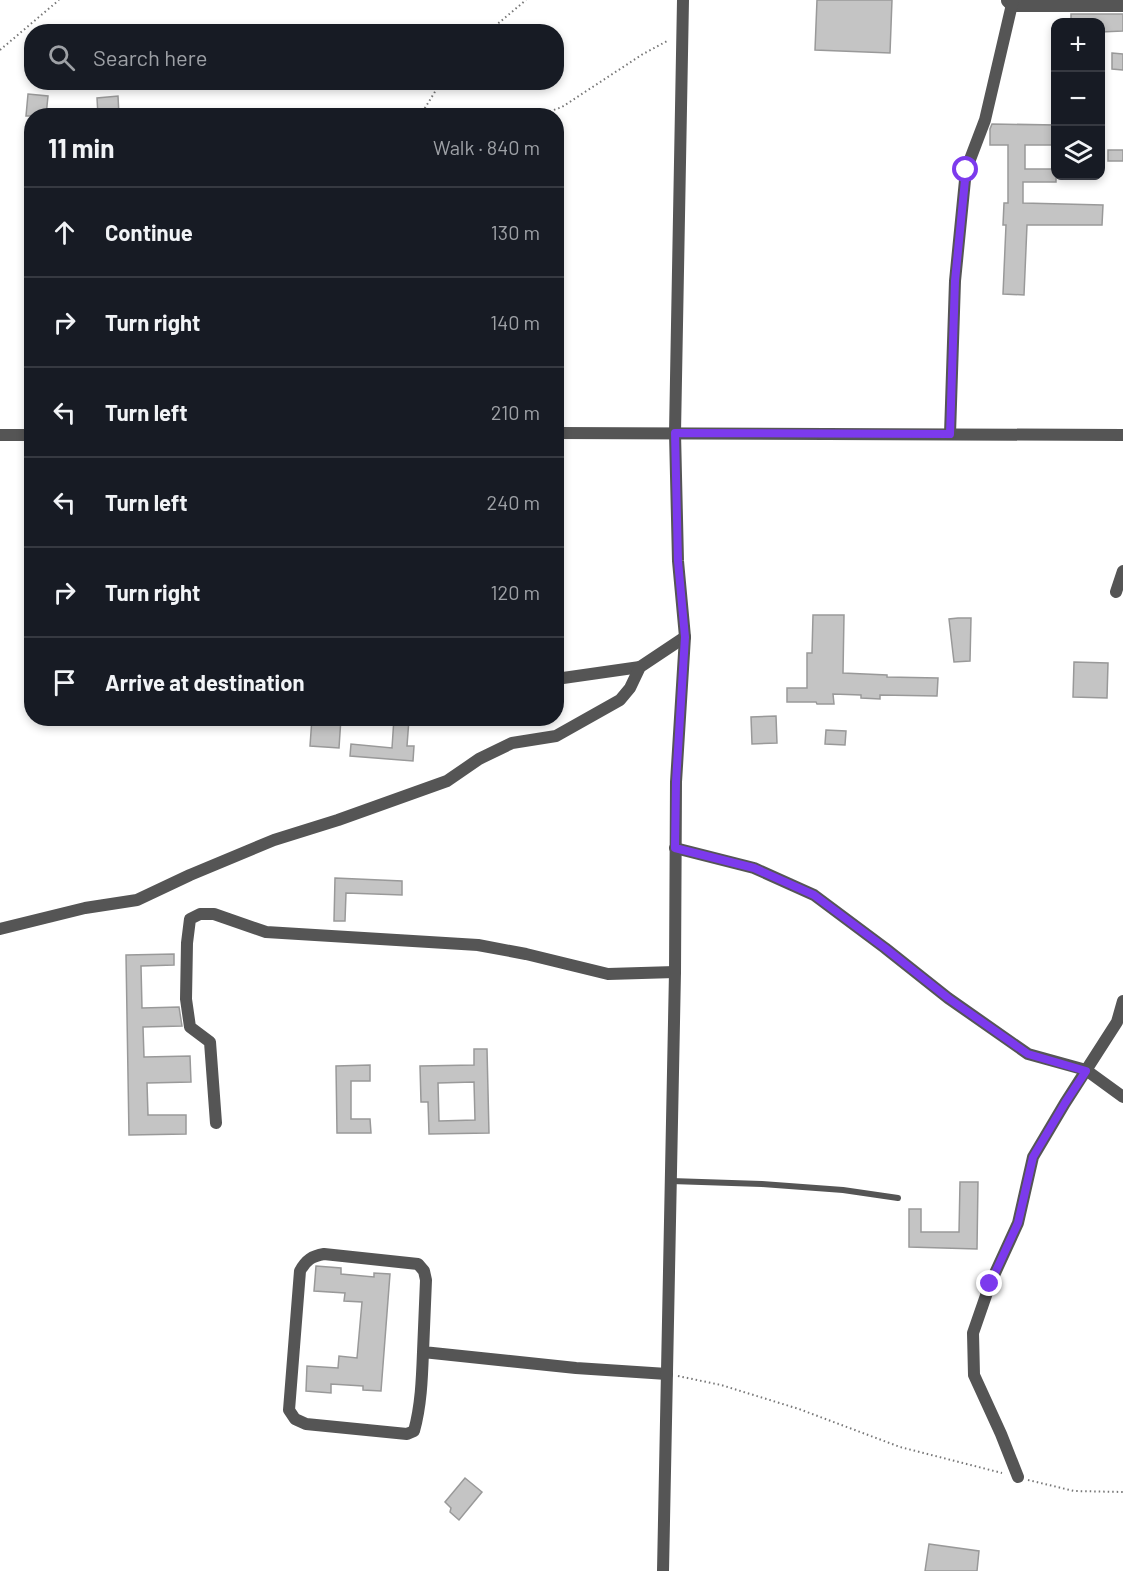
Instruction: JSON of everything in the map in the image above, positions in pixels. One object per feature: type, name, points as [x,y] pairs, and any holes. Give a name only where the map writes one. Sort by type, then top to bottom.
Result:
[{"type":"street","points":[[663,1571],[675,972],[676,782],[685,637],[678,561],[675,433],[683,0]]},
{"type":"street","points":[[950,434],[955,281],[966,170],[985,120],[1010,2],[1123,6]]},
{"type":"street","points":[[564,433],[1123,435]]},
{"type":"street","points":[[0,435],[24,435]]},
{"type":"street","points":[[1116,592],[1123,572]]},
{"type":"street","points":[[564,679],[640,667],[685,637]]},
{"type":"street","points":[[0,929],[85,908],[137,900],[274,840],[447,781],[479,759],[512,743],[556,736],[620,700],[630,688],[640,667]]},
{"type":"street","points":[[675,848],[754,868],[814,895],[948,998],[1028,1054],[1086,1071],[1123,1097]]},
{"type":"street","points":[[216,1123],[210,1042],[190,1027],[186,999],[190,919],[200,914],[214,914],[266,932],[478,945],[608,974],[675,972]]},
{"type":"street","points":[[1018,1477],[974,1375],[973,1333],[990,1284],[1018,1223],[1033,1157],[1117,1022],[1123,1001]]},
{"type":"street","points":[[324,1254],[418,1264],[424,1271],[426,1280],[423,1352],[421,1393],[414,1431],[407,1434],[317,1426],[295,1419],[289,1410],[300,1271],[304,1263],[313,1256],[324,1254]]},
{"type":"street","points":[[423,1352],[576,1368],[667,1374]]},
{"type":"lane","points":[[670,1181],[843,1190],[898,1198]]},
{"type":"path","points":[[31,24],[59,0]]},
{"type":"path","points":[[498,24],[526,0]]},
{"type":"path","points":[[0,50],[24,30]]},
{"type":"path","points":[[559,108],[643,54],[682,33]]},
{"type":"path","points":[[425,108],[436,90]]},
{"type":"path","points":[[667,1374],[721,1384],[799,1409],[900,1448],[1074,1491],[1123,1492]]},
{"type":"building","points":[[817,0],[892,0],[890,53],[815,50]]},
{"type":"building","points":[[1071,14],[1123,14],[1123,31],[1105,32],[1105,18],[1071,18]]},
{"type":"building","points":[[1112,53],[1123,54],[1123,70],[1112,69]]},
{"type":"building","points":[[28,94],[48,96],[47,108],[27,108]]},
{"type":"building","points":[[118,96],[119,108],[98,108],[97,98]]},
{"type":"building","points":[[992,124],[1051,125],[1051,145],[1025,145],[1025,169],[1051,169],[1051,180],[1056,180],[1056,182],[1023,182],[1023,203],[1103,205],[1102,225],[1027,225],[1024,295],[1003,294],[1006,225],[1003,225],[1004,203],[1008,203],[1008,145],[990,145]]},
{"type":"building","points":[[1108,150],[1123,150],[1123,161],[1108,161]]},
{"type":"building","points":[[813,615],[844,615],[843,673],[938,678],[937,696],[880,695],[880,699],[861,698],[861,695],[833,694],[834,704],[787,702],[787,688],[807,688],[807,653],[812,653]]},
{"type":"building","points":[[971,618],[970,661],[954,662],[949,619]]},
{"type":"building","points":[[1074,662],[1108,663],[1107,698],[1073,697]]},
{"type":"building","points":[[776,716],[777,743],[752,744],[751,717]]},
{"type":"building","points":[[311,726],[340,726],[339,748],[310,746]]},
{"type":"building","points":[[393,726],[408,726],[407,746],[414,746],[413,761],[350,756],[351,744],[392,748]]},
{"type":"building","points":[[826,730],[846,731],[845,745],[825,744]]},
{"type":"building","points":[[335,878],[402,881],[402,895],[346,893],[345,921],[334,921]]},
{"type":"building","points":[[174,954],[174,965],[141,966],[142,1008],[179,1007],[182,1026],[143,1027],[144,1057],[190,1056],[191,1082],[147,1083],[148,1115],[186,1115],[186,1134],[129,1135],[126,955]]},
{"type":"building","points":[[474,1049],[487,1049],[489,1133],[429,1134],[428,1102],[421,1102],[420,1066],[474,1065]],"holes":[[[474,1082],[475,1120],[439,1121],[438,1083]]]},
{"type":"building","points":[[370,1065],[370,1081],[351,1081],[351,1119],[370,1119],[371,1133],[337,1133],[336,1066]]},
{"type":"building","points":[[960,1182],[978,1182],[977,1249],[909,1247],[909,1209],[921,1209],[921,1232],[959,1232]]},
{"type":"building","points":[[316,1266],[341,1268],[341,1274],[374,1277],[374,1273],[390,1274],[381,1391],[363,1390],[363,1386],[331,1384],[331,1393],[306,1391],[307,1366],[338,1368],[339,1356],[357,1358],[362,1302],[344,1301],[345,1293],[314,1291]]},
{"type":"building","points":[[465,1478],[482,1492],[459,1520],[450,1512],[451,1508],[445,1502]]},
{"type":"building","points":[[929,1544],[979,1551],[977,1571],[925,1571]]},
{"type":"route","points":[[966,170],[955,281],[950,434],[675,433],[678,561],[685,637],[676,782],[675,848],[754,868],[814,895],[948,998],[1028,1054],[1086,1071],[1033,1157],[1018,1223],[990,1284]]}]
